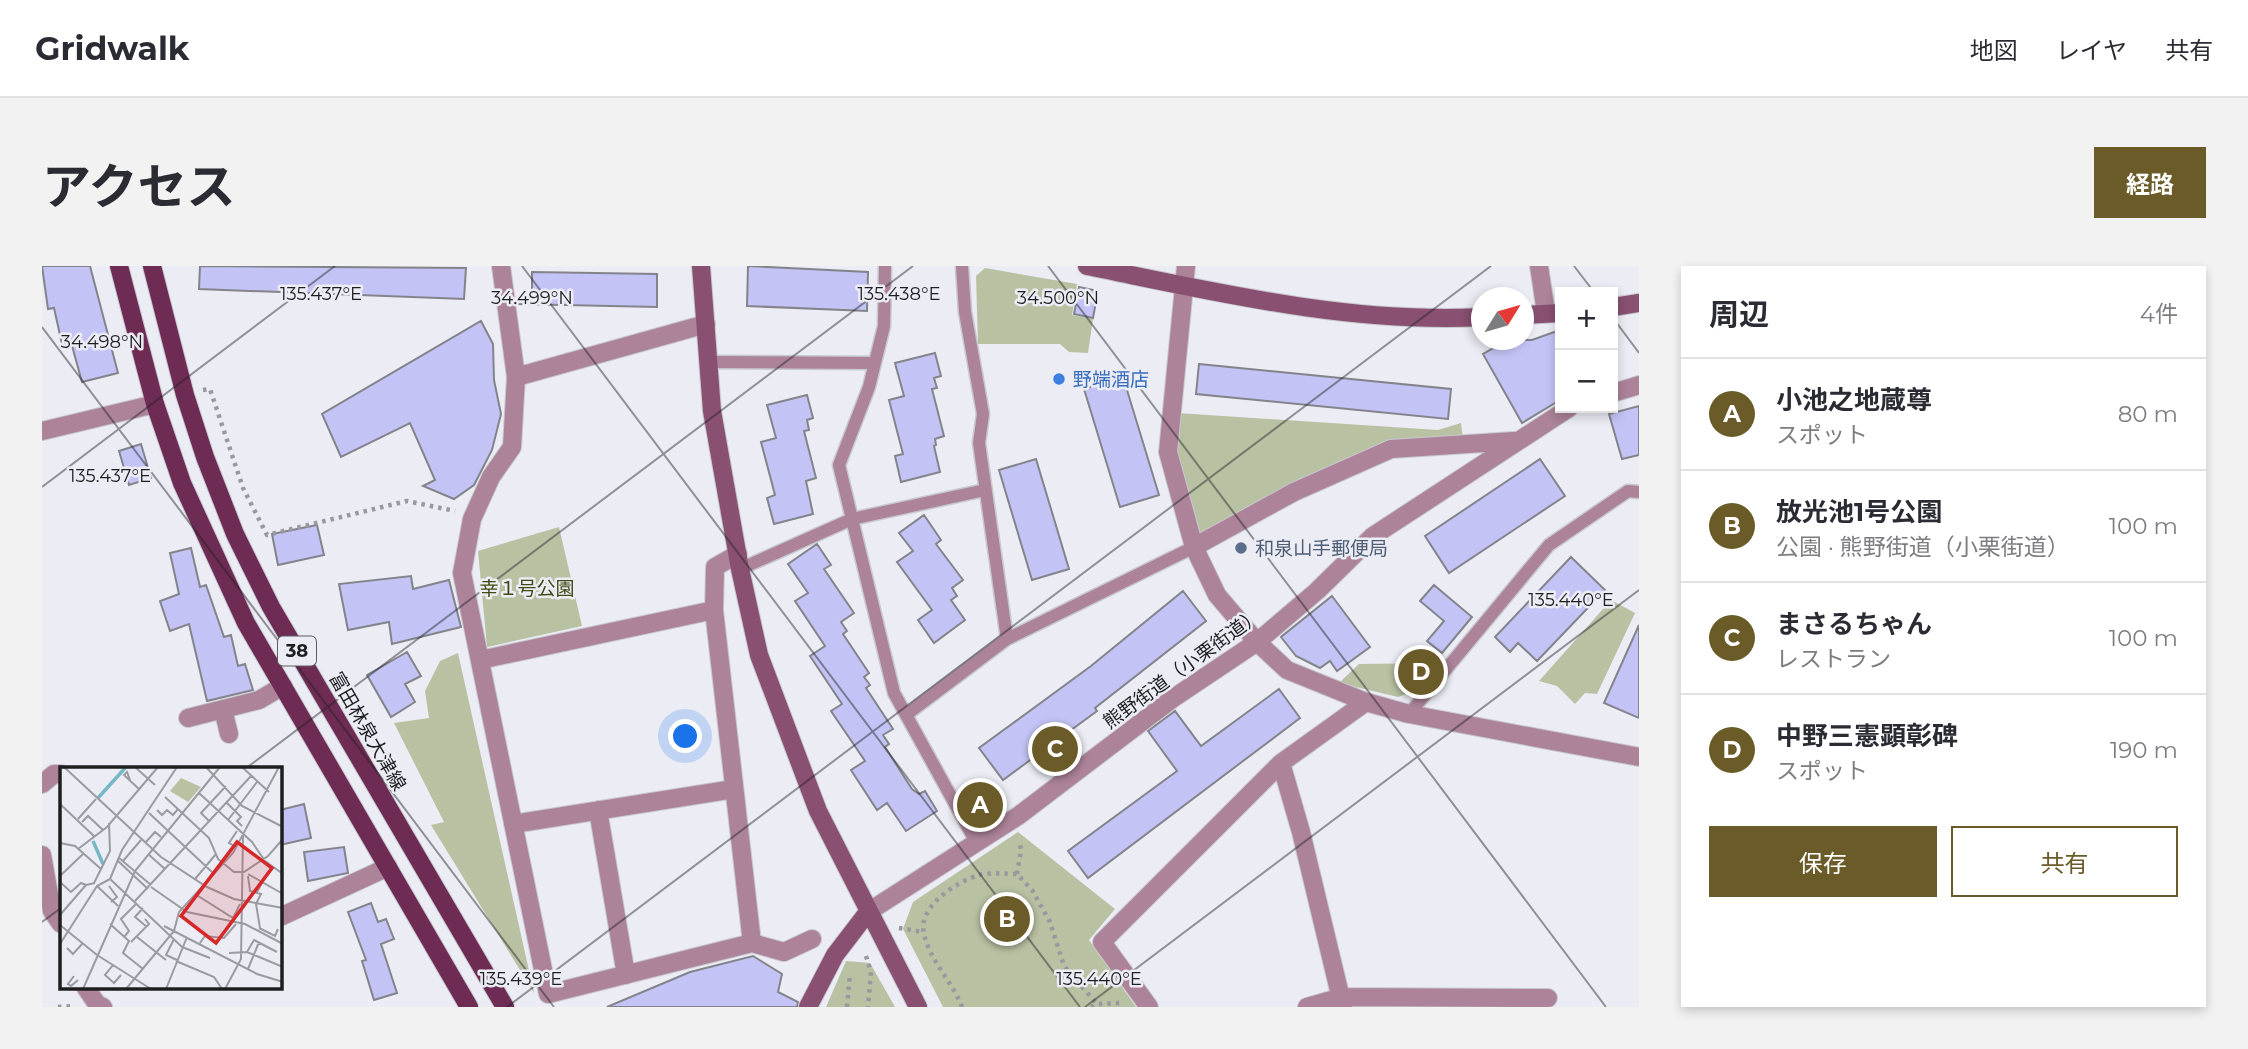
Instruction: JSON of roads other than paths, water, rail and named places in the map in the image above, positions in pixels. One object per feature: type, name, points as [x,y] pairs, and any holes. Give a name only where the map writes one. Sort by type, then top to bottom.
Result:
[{"type":"main road","name":"38","points":[[119,266],[155,404],[182,482],[246,623],[469,1007]]},
{"type":"main road","name":"富田林泉大津線","points":[[152,266],[185,395],[230,521],[271,607],[505,1007]]},
{"type":"street","points":[[501,266],[516,377],[512,447],[491,477],[472,519],[463,573],[548,994],[752,943],[784,952],[812,939]]},
{"type":"street","points":[[701,266],[712,411],[759,655],[818,811],[918,1007]]},
{"type":"street","points":[[1087,266],[1325,311],[1443,319],[1471,318]]},
{"type":"street","points":[[1186,266],[1182,285],[1168,452],[1194,547],[1217,595],[1257,642],[1287,670],[1366,702],[1409,714],[1639,757]]},
{"type":"street","points":[[1534,314],[1553,313],[1539,266]]},
{"type":"street","points":[[1618,306],[1639,303]]},
{"type":"street","points":[[516,377],[706,324]]},
{"type":"street","points":[[1618,391],[1639,385]]},
{"type":"street","points":[[42,431],[155,404]]},
{"type":"street","name":"熊野街道（小栗街道）","points":[[808,1007],[835,955],[868,912],[1018,816],[1172,699],[1257,642],[1317,591],[1373,536],[1561,413]]},
{"type":"street","points":[[1194,547],[1294,492],[1391,449],[1517,440]]},
{"type":"street","points":[[739,561],[715,567],[714,610],[752,943]]},
{"type":"street","points":[[480,660],[714,610]]},
{"type":"street","points":[[188,718],[259,700],[283,686]]},
{"type":"street","points":[[1149,1007],[1144,996],[1102,942],[1281,763],[1366,702]]},
{"type":"street","points":[[223,709],[229,734]]},
{"type":"street","points":[[1281,763],[1342,1002]]},
{"type":"street","points":[[42,784],[54,774],[60,774]]},
{"type":"street","points":[[513,824],[734,789]]},
{"type":"street","points":[[598,810],[626,975]]},
{"type":"street","points":[[42,855],[52,911],[60,923]]},
{"type":"street","points":[[282,917],[388,867]]},
{"type":"street","points":[[87,990],[97,1004],[103,1007]]},
{"type":"street","points":[[1307,1007],[1342,1002],[1548,998]]},
{"type":"lane","points":[[885,266],[884,326],[869,387],[839,465],[894,693],[976,842]]},
{"type":"lane","points":[[962,266],[965,312],[983,414],[979,443],[1007,639]]},
{"type":"lane","points":[[708,362],[875,363]]},
{"type":"lane","points":[[739,561],[852,519],[985,490]]},
{"type":"lane","points":[[1409,714],[1549,545],[1628,491],[1639,492]]},
{"type":"lane","points":[[906,715],[1007,639],[1194,547]]},
{"type":"place","name":"野端酒店","points":[[1059,379]]},
{"type":"place","name":"和泉山手郵便局","points":[[1241,548]]},
{"type":"place","name":"中野三憲顕彰碑","points":[[1421,672]]},
{"type":"place","name":"まさるちゃん","points":[[1055,749]]},
{"type":"place","name":"小池之地蔵尊","points":[[980,805]]},
{"type":"place","name":"放光池1号公園","points":[[1007,919]]},
{"type":"park label","name":"幸１号公園","points":[[527,588]]}]
